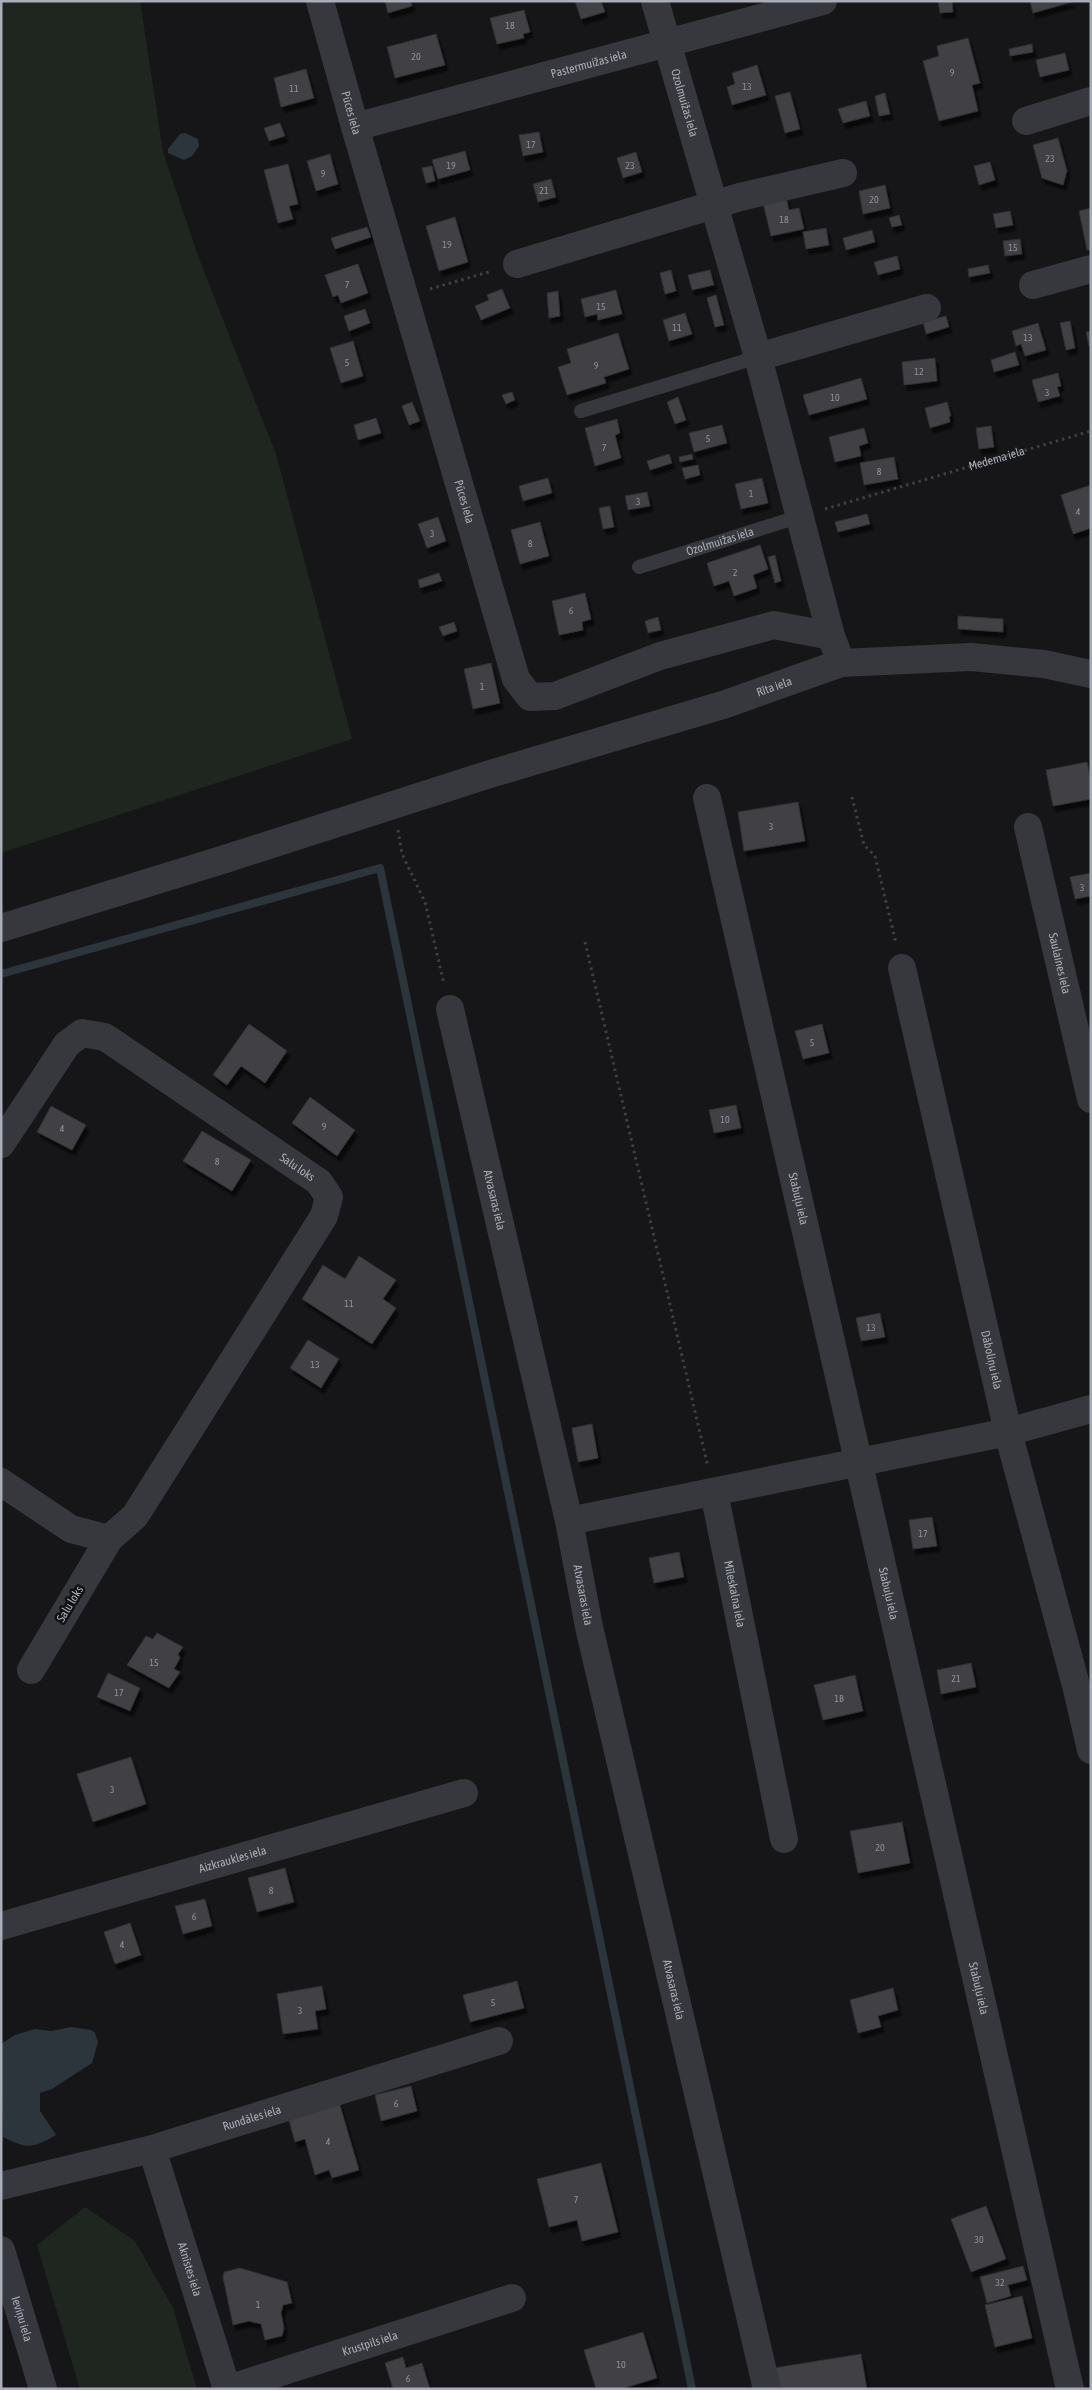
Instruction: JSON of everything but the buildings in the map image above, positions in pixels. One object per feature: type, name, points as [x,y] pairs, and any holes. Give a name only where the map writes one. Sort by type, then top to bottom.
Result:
[{"type":"street","name":"Pūces iela","points":[[320,1],[516,679],[530,697],[555,696],[660,656],[774,625],[831,636]]},
{"type":"street","name":"Ozolmuižas iela","points":[[655,1],[758,357],[831,636],[841,662]]},
{"type":"street","name":"Pastermuižas iela","points":[[355,127],[824,1]]},
{"type":"street","points":[[1026,122],[1091,101]]},
{"type":"street","points":[[517,264],[713,205],[843,173]]},
{"type":"street","points":[[1033,286],[1091,268]]},
{"type":"street","points":[[758,357],[927,308]]},
{"type":"street","name":"Rīta iela","points":[[1,928],[394,805],[726,704],[841,662],[971,657],[1044,664],[1091,674]]},
{"type":"street","name":"Stabuļu iela","points":[[707,798],[1070,2389]]},
{"type":"street","name":"Saulaines iela","points":[[1028,827],[1091,1099]]},
{"type":"street","name":"Dāboliņu iela","points":[[902,968],[1008,1432],[1091,1750]]},
{"type":"street","name":"Atvasaras iela","points":[[450,1009],[569,1521],[589,1627],[767,2389]]},
{"type":"street","name":"Salu loks","points":[[1,1144],[67,1044],[82,1033],[105,1037],[319,1182],[329,1197],[324,1216],[135,1516],[109,1539],[31,1670]]},
{"type":"street","points":[[569,1521],[1008,1432],[1091,1409]]},
{"type":"street","points":[[1,1482],[71,1529],[109,1539]]},
{"type":"street","name":"Mīleskalna iela","points":[[714,1492],[784,1839]]},
{"type":"street","name":"Aizkraukles iela","points":[[1,1926],[464,1793]]},
{"type":"street","name":"Rundāles iela","points":[[1,2186],[152,2150],[499,2041]]},
{"type":"street","name":"Aknīstes iela","points":[[152,2150],[227,2389]]},
{"type":"street","name":"Ieviņu iela","points":[[1,2250],[43,2389]]},
{"type":"street","name":"Krustpils iela","points":[[227,2389],[512,2298]]},
{"type":"lane","points":[[581,411],[758,357]]},
{"type":"lane","name":"Ozolmuižas iela","points":[[639,567],[801,516]]},
{"type":"path","points":[[406,296],[517,264]]},
{"type":"path","name":"Medema iela","points":[[801,516],[1091,431]]},
{"type":"path","points":[[852,797],[864,845],[875,856],[902,968]]},
{"type":"path","points":[[394,805],[402,854],[425,902],[450,1009]]},
{"type":"path","points":[[585,942],[714,1492]]},
{"type":"shaded area","points":[[1,1],[140,1],[163,152],[198,256],[276,454],[352,739],[1,853]]},
{"type":"shaded area","points":[[185,133],[198,139],[199,146],[192,156],[184,160],[168,153],[168,149],[180,134]]},
{"type":"shaded area","points":[[71,2027],[91,2030],[95,2033],[98,2042],[92,2063],[52,2089],[40,2093],[40,2111],[56,2135],[41,2143],[30,2146],[18,2144],[3,2137],[1,2044],[15,2035],[35,2029],[51,2031]]},
{"type":"shaded area","points":[[85,2207],[135,2241],[173,2308],[197,2389],[80,2389],[37,2245]]},
{"type":"waterway","points":[[1,974],[380,868],[692,2389]]}]
